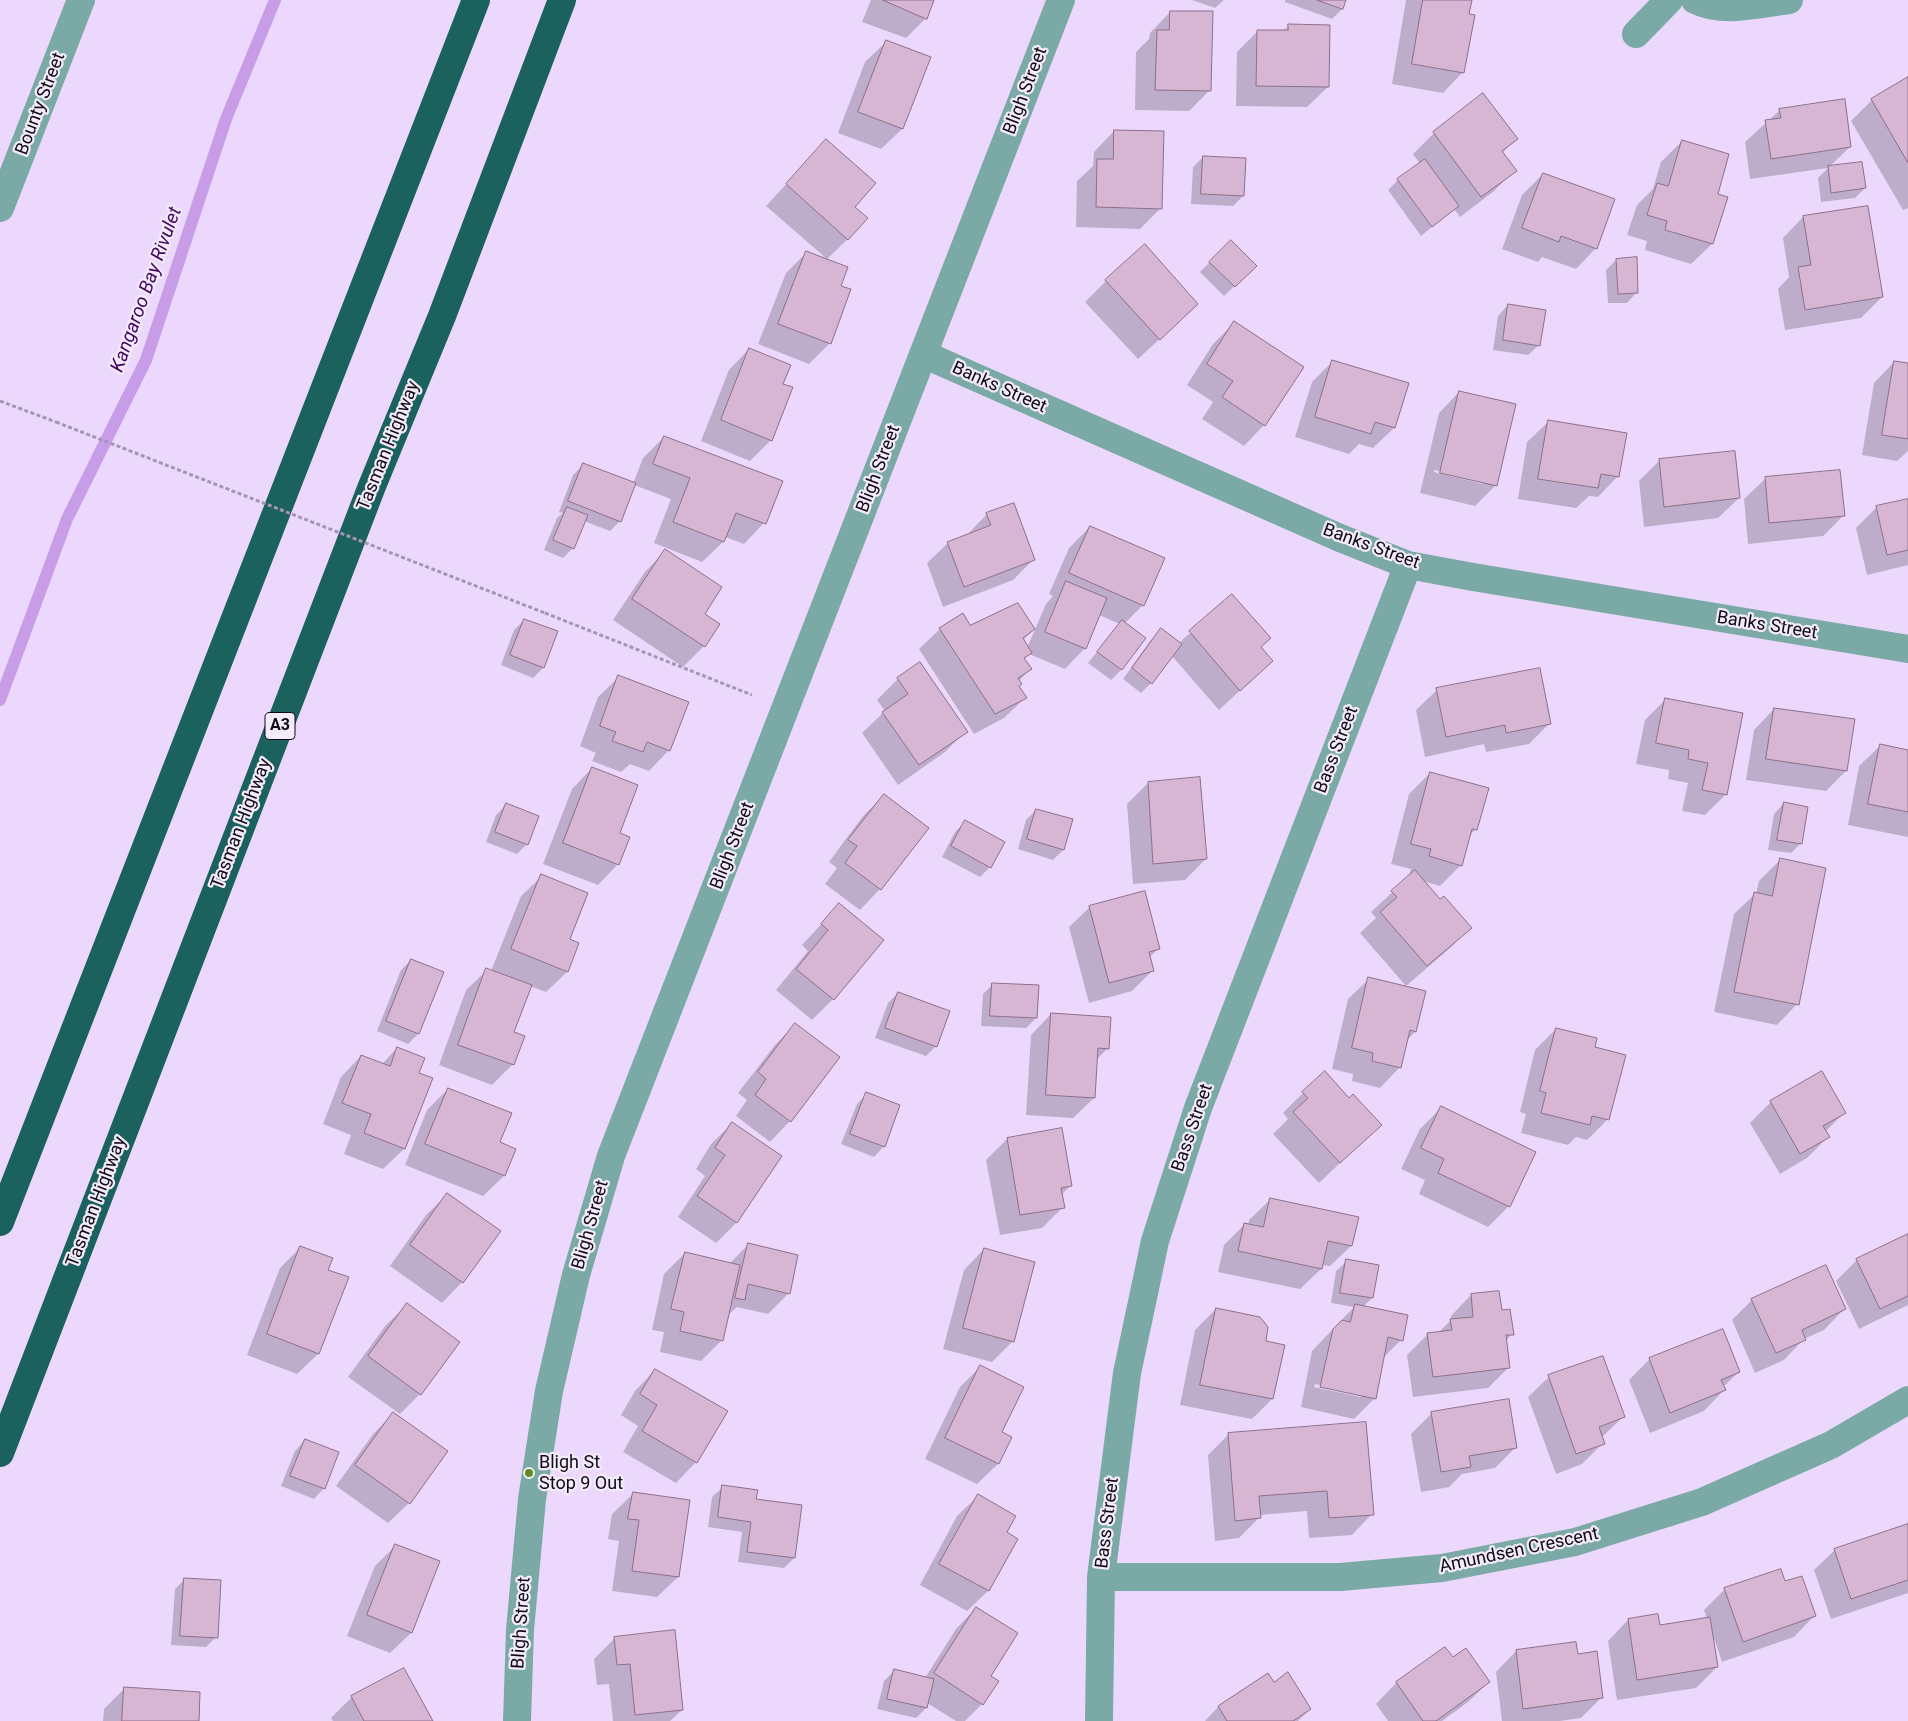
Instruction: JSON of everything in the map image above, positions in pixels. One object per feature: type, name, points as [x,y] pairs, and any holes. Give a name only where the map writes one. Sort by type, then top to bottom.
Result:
[{"type":"highway","points":[[0,1222],[476,0]]},
{"type":"highway","name":"Tasman Highway","points":[[0,1453],[368,496],[442,316],[562,0]]},
{"type":"highway","points":[[442,316],[579,0]]},
{"type":"street","name":"Bounty Street","points":[[0,208],[81,0]]},
{"type":"street","name":"Bligh Street","points":[[517,1721],[520,1630],[532,1499],[549,1391],[576,1275],[611,1156],[1061,0]]},
{"type":"street","points":[[1636,34],[1669,0]]},
{"type":"street","points":[[1695,0],[1716,7],[1737,7],[1788,0]]},
{"type":"street","name":"Banks Street","points":[[923,354],[1340,538],[1408,565],[1473,578],[1908,649]]},
{"type":"street","name":"Bass Street","points":[[1099,1721],[1101,1576],[1127,1373],[1155,1241],[1198,1108],[1408,565]]},
{"type":"street","name":"Amundsen Crescent","points":[[1101,1576],[1340,1577],[1442,1568],[1575,1542],[1702,1502],[1831,1445],[1908,1400]]},
{"type":"path","points":[[0,401],[787,708]]},
{"type":"building","points":[[883,0],[934,0],[927,19]]},
{"type":"building","points":[[1317,0],[1346,0],[1343,9]]},
{"type":"building","points":[[1423,0],[1472,0],[1469,14],[1475,15],[1464,73],[1412,64]]},
{"type":"building","points":[[1170,11],[1213,11],[1211,91],[1155,90],[1157,30],[1169,30]]},
{"type":"building","points":[[1288,24],[1330,25],[1329,87],[1256,86],[1257,30],[1288,30]]},
{"type":"building","points":[[886,40],[931,57],[903,129],[858,112]]},
{"type":"building","points":[[1908,77],[1908,163],[1871,99]]},
{"type":"building","points":[[1483,93],[1518,139],[1502,151],[1517,171],[1481,197],[1433,132]]},
{"type":"building","points":[[1845,99],[1851,147],[1771,159],[1765,120],[1781,118],[1779,109]]},
{"type":"building","points":[[1114,130],[1164,131],[1162,209],[1096,207],[1097,159],[1113,159]]},
{"type":"building","points":[[826,139],[876,183],[855,207],[868,218],[848,240],[786,184]]},
{"type":"building","points":[[1682,140],[1729,154],[1718,194],[1728,197],[1713,244],[1665,230],[1667,221],[1647,215],[1657,183],[1668,186]]},
{"type":"building","points":[[1203,156],[1246,158],[1244,196],[1201,194]]},
{"type":"building","points":[[1425,159],[1459,206],[1432,227],[1397,179]]},
{"type":"building","points":[[1862,162],[1866,188],[1831,193],[1828,166]]},
{"type":"building","points":[[1543,173],[1615,199],[1597,249],[1561,236],[1559,242],[1522,228]]},
{"type":"building","points":[[1868,206],[1883,297],[1805,310],[1798,267],[1811,265],[1803,216]]},
{"type":"building","points":[[1231,240],[1257,266],[1235,287],[1209,262]]},
{"type":"building","points":[[1145,244],[1198,304],[1160,340],[1105,280]]},
{"type":"building","points":[[806,251],[848,267],[841,286],[851,289],[831,344],[778,324]]},
{"type":"building","points":[[1637,257],[1638,293],[1618,294],[1616,259]]},
{"type":"building","points":[[1508,304],[1546,310],[1540,346],[1503,340]]},
{"type":"building","points":[[1234,321],[1304,367],[1265,426],[1222,397],[1233,381],[1207,364]]},
{"type":"building","points":[[749,348],[791,365],[783,384],[793,387],[772,441],[721,420]]},
{"type":"building","points":[[1332,360],[1409,383],[1395,428],[1375,422],[1371,434],[1315,417]]},
{"type":"building","points":[[1894,361],[1908,363],[1908,439],[1882,435]]},
{"type":"building","points":[[1459,391],[1516,404],[1497,486],[1440,473]]},
{"type":"building","points":[[1548,420],[1627,433],[1619,477],[1601,474],[1598,488],[1538,479]]},
{"type":"building","points":[[664,436],[783,481],[766,524],[736,513],[724,542],[673,522],[690,478],[653,464]]},
{"type":"building","points":[[1735,451],[1740,498],[1664,507],[1659,459]]},
{"type":"building","points":[[583,463],[636,483],[621,522],[568,501]]},
{"type":"building","points":[[1840,470],[1845,516],[1769,523],[1765,477]]},
{"type":"building","points":[[1908,499],[1908,550],[1887,555],[1876,506]]},
{"type":"building","points":[[1014,503],[1035,560],[964,587],[947,542],[991,525],[986,513]]},
{"type":"building","points":[[567,507],[588,515],[574,549],[553,540]]},
{"type":"building","points":[[1090,526],[1165,558],[1144,606],[1069,573]]},
{"type":"building","points":[[665,549],[722,587],[705,614],[720,624],[705,647],[632,599]]},
{"type":"building","points":[[1066,581],[1107,598],[1086,649],[1045,632]]},
{"type":"building","points":[[1232,594],[1271,638],[1261,647],[1273,661],[1240,691],[1189,631]]},
{"type":"building","points":[[1018,603],[1035,629],[1023,638],[1032,653],[1024,658],[1032,669],[1018,678],[1022,684],[1019,686],[1027,698],[995,714],[939,628],[963,613],[970,625]]},
{"type":"building","points":[[524,619],[558,631],[544,668],[510,655]]},
{"type":"building","points":[[1122,620],[1146,638],[1122,670],[1097,652]]},
{"type":"building","points":[[1161,628],[1182,644],[1152,684],[1132,668]]},
{"type":"building","points":[[920,662],[968,732],[919,765],[882,712],[908,694],[897,678]]},
{"type":"building","points":[[1540,668],[1551,724],[1506,733],[1505,725],[1446,737],[1436,688]]},
{"type":"building","points":[[618,675],[689,702],[670,751],[647,742],[643,752],[612,741],[616,732],[600,726]]},
{"type":"building","points":[[1665,698],[1743,713],[1727,795],[1702,790],[1708,763],[1688,759],[1689,750],[1656,743]]},
{"type":"building","points":[[1774,708],[1855,719],[1847,771],[1766,759]]},
{"type":"building","points":[[1880,744],[1908,750],[1908,812],[1868,804]]},
{"type":"building","points":[[592,767],[638,785],[620,833],[630,837],[619,865],[563,843]]},
{"type":"building","points":[[1430,772],[1489,788],[1477,830],[1472,829],[1462,866],[1429,856],[1431,849],[1411,844]]},
{"type":"building","points":[[1200,777],[1207,859],[1153,864],[1148,782]]},
{"type":"building","points":[[884,794],[929,828],[881,890],[845,863],[857,846],[848,840]]},
{"type":"building","points":[[1784,802],[1808,807],[1802,844],[1777,840]]},
{"type":"building","points":[[506,803],[539,816],[528,845],[495,832]]},
{"type":"building","points":[[1036,809],[1073,819],[1064,850],[1027,839]]},
{"type":"building","points":[[965,820],[1005,842],[991,868],[951,846]]},
{"type":"building","points":[[1780,858],[1826,868],[1799,1005],[1734,992],[1754,892],[1772,896]]},
{"type":"building","points":[[1415,870],[1440,899],[1444,896],[1472,928],[1427,966],[1380,912],[1397,897],[1391,891]]},
{"type":"building","points":[[541,874],[588,893],[570,939],[579,943],[568,972],[511,949]]},
{"type":"building","points":[[1145,891],[1160,949],[1149,952],[1154,971],[1109,983],[1089,906]]},
{"type":"building","points":[[839,903],[884,940],[834,1000],[796,969],[828,930],[821,924]]},
{"type":"building","points":[[411,959],[444,972],[419,1034],[386,1021]]},
{"type":"building","points":[[486,968],[532,985],[514,1032],[525,1036],[514,1065],[458,1045]]},
{"type":"building","points":[[1368,977],[1426,991],[1416,1032],[1410,1030],[1401,1068],[1372,1061],[1373,1053],[1352,1048]]},
{"type":"building","points":[[992,983],[1039,985],[1037,1018],[990,1016]]},
{"type":"building","points":[[898,992],[950,1011],[937,1047],[885,1028]]},
{"type":"building","points":[[1051,1013],[1111,1017],[1109,1049],[1098,1048],[1095,1098],[1046,1095]]},
{"type":"building","points":[[795,1023],[840,1057],[791,1122],[755,1095],[766,1079],[758,1072]]},
{"type":"building","points":[[1556,1028],[1597,1038],[1595,1047],[1626,1055],[1609,1120],[1592,1116],[1590,1125],[1541,1113],[1546,1093],[1540,1091]]},
{"type":"building","points":[[397,1047],[425,1058],[419,1073],[433,1078],[405,1149],[364,1133],[371,1114],[342,1103],[361,1055],[390,1066]]},
{"type":"building","points":[[1325,1071],[1349,1098],[1353,1094],[1382,1125],[1340,1163],[1293,1112],[1308,1098],[1302,1092]]},
{"type":"building","points":[[1822,1071],[1846,1113],[1823,1126],[1830,1137],[1800,1154],[1770,1101]]},
{"type":"building","points":[[448,1088],[512,1113],[500,1142],[516,1149],[505,1176],[425,1144]]},
{"type":"building","points":[[866,1092],[900,1105],[885,1147],[850,1134]]},
{"type":"building","points":[[1441,1106],[1536,1152],[1510,1207],[1438,1173],[1444,1159],[1421,1148]]},
{"type":"building","points":[[732,1122],[782,1156],[737,1223],[697,1196],[725,1155],[715,1148]]},
{"type":"building","points":[[1062,1128],[1072,1186],[1061,1188],[1065,1208],[1020,1215],[1007,1138]]},
{"type":"building","points":[[447,1193],[501,1231],[463,1283],[410,1245]]},
{"type":"building","points":[[1270,1198],[1359,1217],[1352,1246],[1328,1241],[1322,1269],[1238,1251],[1244,1223],[1263,1227]]},
{"type":"building","points":[[1908,1234],[1908,1296],[1880,1309],[1856,1259]]},
{"type":"building","points":[[748,1243],[798,1255],[790,1294],[748,1284],[745,1300],[735,1298]]},
{"type":"building","points":[[300,1246],[333,1258],[328,1270],[349,1277],[319,1354],[267,1334]]},
{"type":"building","points":[[984,1248],[1035,1262],[1014,1342],[963,1328]]},
{"type":"building","points":[[685,1252],[740,1265],[723,1341],[680,1331],[684,1312],[671,1309]]},
{"type":"building","points":[[1346,1259],[1379,1265],[1373,1298],[1340,1293]]},
{"type":"building","points":[[1826,1265],[1846,1309],[1802,1330],[1806,1340],[1776,1353],[1751,1299]]},
{"type":"building","points":[[1499,1291],[1502,1310],[1510,1309],[1514,1335],[1506,1335],[1510,1368],[1433,1377],[1427,1333],[1452,1330],[1450,1319],[1473,1317],[1471,1294]]},
{"type":"building","points":[[407,1303],[460,1342],[421,1395],[368,1356]]},
{"type":"building","points":[[1355,1304],[1408,1315],[1403,1341],[1388,1337],[1376,1399],[1320,1387],[1333,1329],[1342,1320],[1350,1322]]},
{"type":"building","points":[[1216,1308],[1260,1317],[1268,1327],[1266,1341],[1285,1345],[1273,1399],[1200,1385]]},
{"type":"building","points":[[1723,1329],[1740,1372],[1721,1380],[1726,1390],[1670,1413],[1649,1358]]},
{"type":"building","points":[[1603,1356],[1625,1417],[1599,1427],[1605,1444],[1576,1454],[1548,1375]]},
{"type":"building","points":[[980,1365],[1024,1387],[1002,1432],[1012,1437],[999,1464],[945,1438]]},
{"type":"building","points":[[655,1369],[728,1411],[697,1463],[642,1431],[657,1405],[640,1394]]},
{"type":"building","points":[[1509,1399],[1517,1448],[1469,1456],[1471,1467],[1441,1472],[1431,1412]]},
{"type":"building","points":[[393,1412],[448,1451],[410,1504],[355,1465]]},
{"type":"building","points":[[1366,1422],[1374,1515],[1329,1518],[1327,1491],[1259,1496],[1261,1518],[1235,1521],[1228,1433]]},
{"type":"building","points":[[305,1439],[339,1452],[325,1489],[290,1476]]},
{"type":"building","points":[[722,1485],[758,1490],[756,1499],[802,1505],[795,1558],[747,1552],[751,1522],[718,1517]]},
{"type":"building","points":[[633,1492],[690,1500],[679,1577],[632,1571],[639,1520],[628,1519]]},
{"type":"building","points":[[978,1494],[1016,1516],[1007,1532],[1018,1539],[989,1591],[939,1564]]},
{"type":"building","points":[[1908,1524],[1908,1580],[1851,1599],[1834,1549]]},
{"type":"building","points":[[395,1544],[440,1561],[412,1633],[367,1615]]},
{"type":"building","points":[[1781,1569],[1785,1581],[1802,1576],[1816,1616],[1743,1642],[1724,1588]]},
{"type":"building","points":[[184,1578],[221,1580],[218,1638],[180,1636]]},
{"type":"building","points":[[976,1607],[1018,1633],[991,1676],[999,1681],[983,1705],[934,1673]]},
{"type":"building","points":[[1658,1614],[1660,1625],[1710,1617],[1718,1667],[1637,1680],[1628,1619]]},
{"type":"building","points":[[675,1630],[683,1710],[635,1715],[630,1664],[617,1665],[614,1637]]},
{"type":"building","points":[[1576,1642],[1578,1654],[1597,1651],[1603,1698],[1523,1709],[1516,1650]]},
{"type":"building","points":[[1445,1647],[1453,1657],[1466,1648],[1490,1682],[1436,1721],[1423,1721],[1396,1682]]},
{"type":"building","points":[[404,1668],[433,1721],[364,1721],[351,1696]]},
{"type":"building","points":[[894,1669],[934,1679],[927,1708],[887,1699]]},
{"type":"building","points":[[1288,1672],[1311,1709],[1293,1721],[1227,1721],[1218,1706],[1268,1673],[1274,1682]]},
{"type":"building","points":[[124,1687],[200,1692],[199,1721],[122,1721]]},
{"type":"waterway","name":"Kangaroo Bay Rivulet","points":[[0,700],[67,519],[146,360],[226,119],[275,0]]},
{"type":"place","name":"Bligh St Stop 9 Out","points":[[529,1473]]}]
